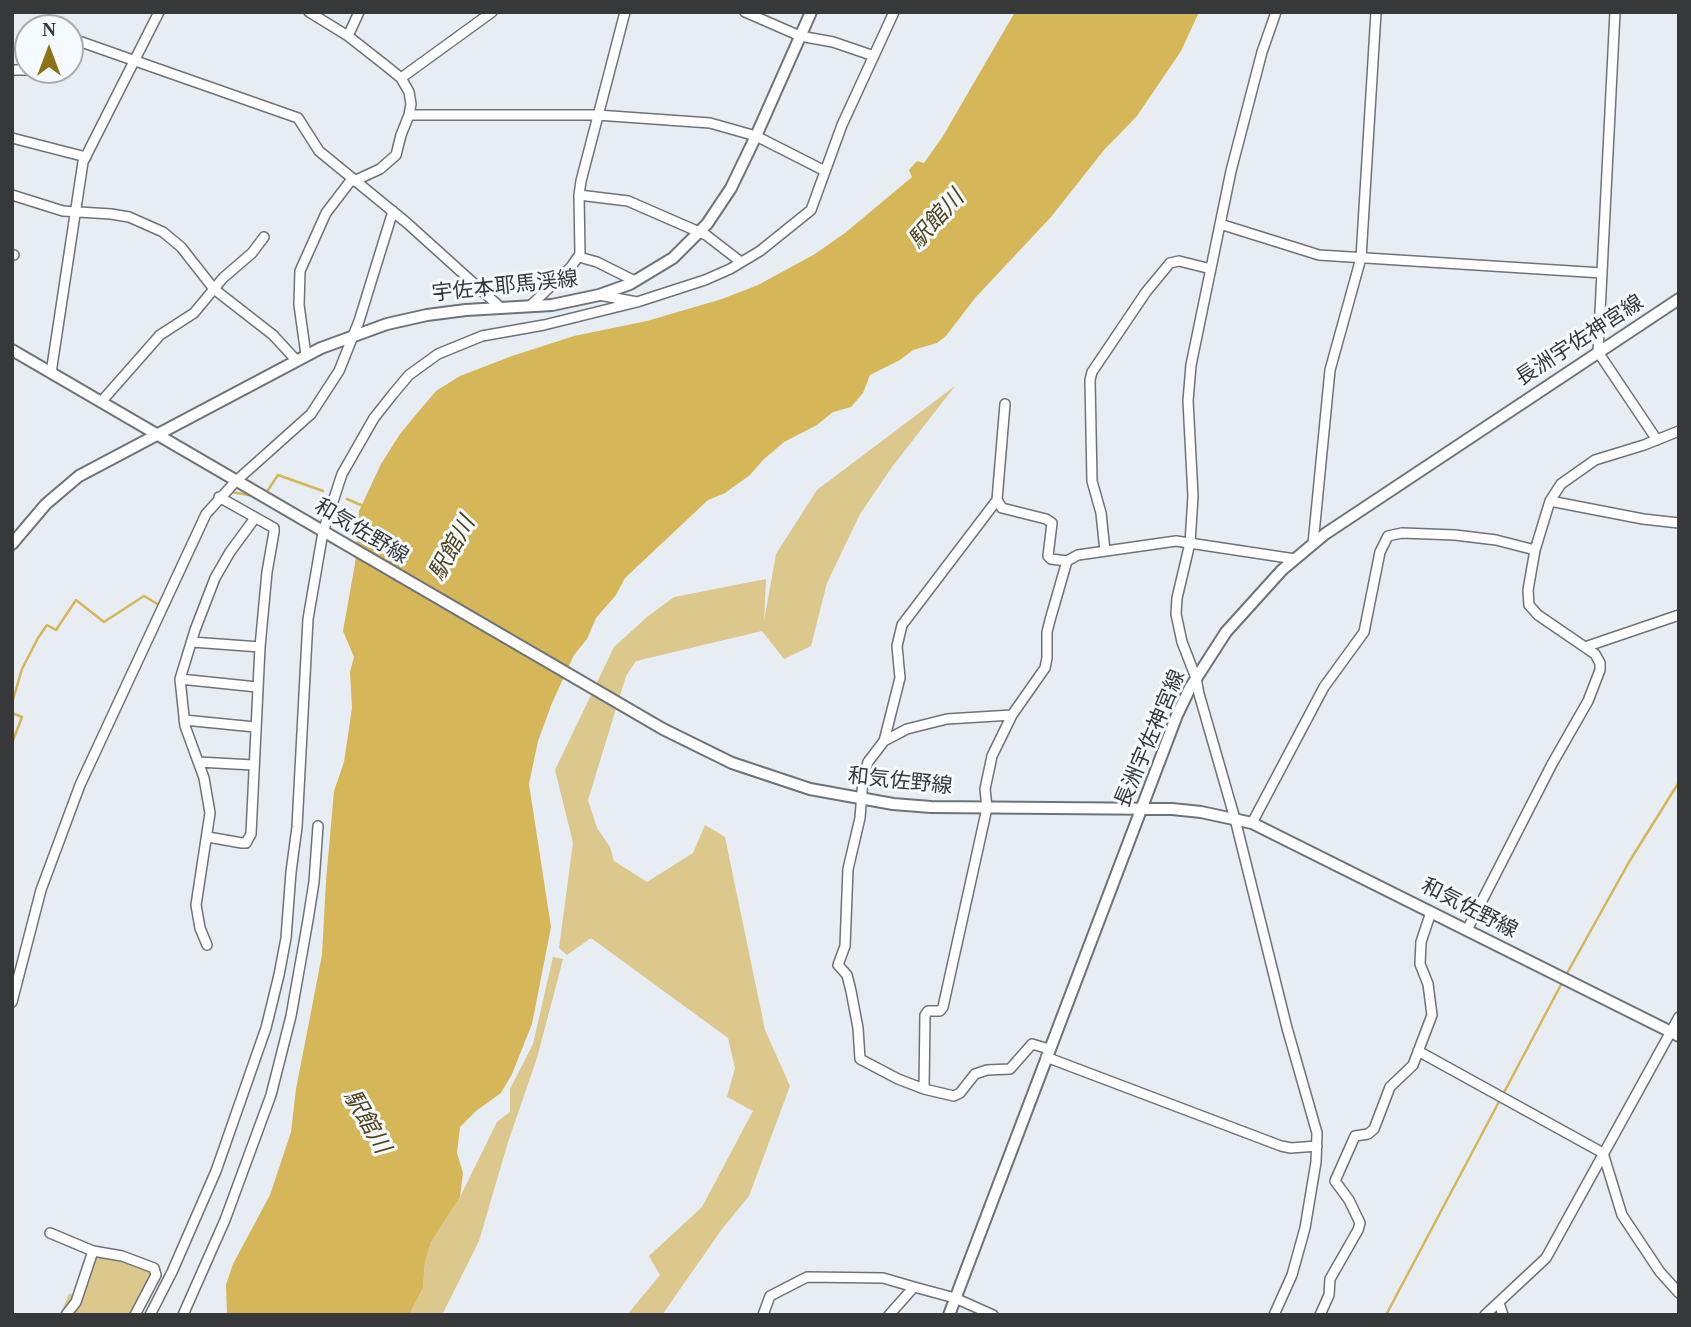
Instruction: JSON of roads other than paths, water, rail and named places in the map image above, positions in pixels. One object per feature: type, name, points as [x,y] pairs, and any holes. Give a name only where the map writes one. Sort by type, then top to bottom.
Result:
[{"type":"main road","name":"宇佐本耶馬渓線","points":[[12,544],[46,504],[72,481],[301,358],[353,336],[405,319],[447,312],[564,303],[599,295],[635,281],[673,258],[700,232],[723,202],[756,136],[811,12]]},
{"type":"main road","name":"長洲宇佐神宮線","points":[[949,1315],[1177,715],[1207,659],[1236,619],[1313,544],[1679,299]]},
{"type":"main road","points":[[12,350],[158,435]]},
{"type":"main road","name":"和気佐野線","points":[[158,435],[683,740],[732,763],[810,789],[863,800],[919,807],[1184,809],[1252,823],[1674,1033]]},
{"type":"street","points":[[51,373],[80,174],[159,12]]},
{"type":"street","points":[[301,358],[300,271],[326,213],[353,180],[380,169],[394,158],[410,115],[410,98],[401,78],[348,36],[309,12]]},
{"type":"street","points":[[348,36],[359,12]]},
{"type":"street","points":[[401,78],[492,12]]},
{"type":"street","points":[[530,306],[579,257],[579,195],[625,12]]},
{"type":"street","points":[[745,12],[800,36],[833,42],[874,56]]},
{"type":"street","points":[[150,1315],[216,1171],[266,1028],[279,975],[286,938],[297,827],[308,619],[325,533],[342,474],[359,442],[409,375],[451,347],[482,336],[544,325],[637,302],[705,280],[741,262],[776,239],[811,210],[842,125],[894,12]]},
{"type":"street","points":[[1274,1315],[1292,1275],[1305,1228],[1317,1146],[1315,1120],[1290,1038],[1235,819],[1176,614],[1189,543],[1193,496],[1189,383],[1220,224],[1253,88],[1276,12]]},
{"type":"street","points":[[1313,544],[1330,370],[1361,258],[1376,12]]},
{"type":"street","points":[[1615,12],[1598,352],[1657,440]]},
{"type":"street","points":[[84,43],[292,115],[302,123],[319,151],[393,211],[500,307]]},
{"type":"street","points":[[410,115],[597,115],[710,123],[756,136],[825,171]]},
{"type":"street","points":[[12,138],[86,157]]},
{"type":"street","points":[[12,195],[74,212],[129,217],[163,232],[181,247],[214,289],[301,358]]},
{"type":"street","points":[[579,195],[628,201],[700,232],[726,248],[741,262]]},
{"type":"street","points":[[12,1002],[41,890],[90,760],[206,514],[219,497],[311,414],[339,371],[393,211]]},
{"type":"street","points":[[1220,224],[1319,255],[1602,272]]},
{"type":"street","points":[[101,402],[160,335],[194,313],[214,289],[253,253],[264,237]]},
{"type":"street","points":[[579,257],[597,262],[635,281]]},
{"type":"street","points":[[1105,551],[1101,513],[1092,481],[1090,380],[1093,372],[1146,292],[1170,263],[1179,261],[1211,269]]},
{"type":"street","points":[[599,295],[637,302]]},
{"type":"street","points":[[1005,404],[997,500],[902,625],[897,646],[900,678],[884,741],[865,769],[863,800],[848,869],[845,946],[838,965],[847,975],[851,991],[860,1059],[898,1079],[954,1096],[960,1093],[975,1074],[987,1070],[1010,1069],[1032,1044],[1048,1053],[1281,1146],[1317,1146]]},
{"type":"street","points":[[1467,930],[1552,764],[1588,701],[1598,676],[1600,663],[1595,653],[1538,615],[1529,605],[1528,590],[1535,550],[1550,501],[1561,484],[1595,460],[1679,431]]},
{"type":"street","points":[[208,837],[242,843],[250,838],[260,648],[274,528],[219,497]]},
{"type":"street","points":[[997,500],[1002,508],[1046,519],[1052,523],[1048,556],[1051,559],[1067,561],[1078,555],[1162,542],[1189,543],[1295,559]]},
{"type":"street","points":[[1550,501],[1643,519],[1679,523]]},
{"type":"street","points":[[207,945],[200,928],[196,905],[210,813],[207,789],[184,720],[180,679],[215,578],[255,518]]},
{"type":"street","points":[[1252,823],[1324,687],[1364,632],[1380,552],[1388,536],[1402,533],[1455,535],[1496,540],[1535,550]]},
{"type":"street","points":[[924,1088],[925,1015],[928,1011],[940,1012],[943,1007],[987,808],[985,789],[992,756],[1012,715],[1045,668],[1050,620],[1067,561]]},
{"type":"street","points":[[1585,647],[1679,615]]},
{"type":"street","points":[[191,642],[260,648]]},
{"type":"street","points":[[180,679],[257,687]]},
{"type":"street","points":[[884,741],[939,720],[1012,715]]},
{"type":"street","points":[[184,720],[255,727]]},
{"type":"street","points":[[198,762],[253,765]]},
{"type":"street","points":[[183,1315],[225,1220],[271,1095],[291,1016],[308,920],[318,826]]},
{"type":"street","points":[[1320,1315],[1329,1295],[1330,1279],[1360,1223],[1349,1200],[1335,1181],[1355,1136],[1368,1134],[1374,1129],[1390,1087],[1409,1070],[1432,1015],[1428,984],[1420,964],[1421,942],[1431,912]]},
{"type":"street","points":[[1485,1315],[1546,1258],[1603,1153],[1674,1033],[1679,1017]]},
{"type":"street","points":[[1418,1051],[1603,1153],[1622,1215],[1660,1272],[1679,1293]]},
{"type":"street","points":[[50,1233],[93,1251],[122,1256],[152,1267],[156,1271],[135,1315]]},
{"type":"street","points":[[66,1315],[76,1302],[93,1251]]},
{"type":"street","points":[[763,1315],[770,1296],[807,1276],[883,1278],[955,1298],[993,1315]]},
{"type":"street","points":[[889,1315],[914,1287]]},
{"type":"street","points":[[1499,1303],[1503,1315]]},
{"type":"water","name":"駅館川","points":[[1015,12],[1199,12],[1181,51],[1137,116],[1104,150],[1051,217],[975,298],[946,336],[937,343],[913,350],[900,360],[870,375],[863,393],[851,407],[833,412],[817,425],[784,442],[750,475],[725,493],[708,500],[625,578],[616,595],[596,618],[587,639],[574,655],[552,703],[538,741],[529,784],[551,927],[532,1024],[512,1074],[501,1093],[476,1111],[460,1127],[457,1153],[463,1173],[460,1197],[431,1242],[425,1262],[423,1288],[409,1315],[227,1315],[226,1285],[233,1264],[270,1195],[291,1132],[296,1089],[322,955],[334,791],[344,762],[352,708],[350,672],[354,657],[343,631],[355,564],[359,511],[381,464],[400,434],[436,391],[460,376],[574,336],[647,321],[722,299],[758,285],[815,254],[845,233],[912,177],[909,170],[917,161],[924,163],[943,136]]},
{"type":"waterway","points":[[266,493],[278,475],[323,491]]},
{"type":"waterway","points":[[231,492],[255,496]]},
{"type":"waterway","points":[[205,510],[218,494]]},
{"type":"waterway","points":[[347,499],[363,506]]},
{"type":"waterway","points":[[12,703],[22,669],[38,638],[47,625],[56,630],[76,600],[104,622],[144,596],[159,605],[161,601]]},
{"type":"waterway","points":[[12,713],[22,717],[12,743]]},
{"type":"waterway","points":[[1566,975],[1629,862],[1679,782]]},
{"type":"waterway","points":[[1386,1315],[1563,981]]}]
